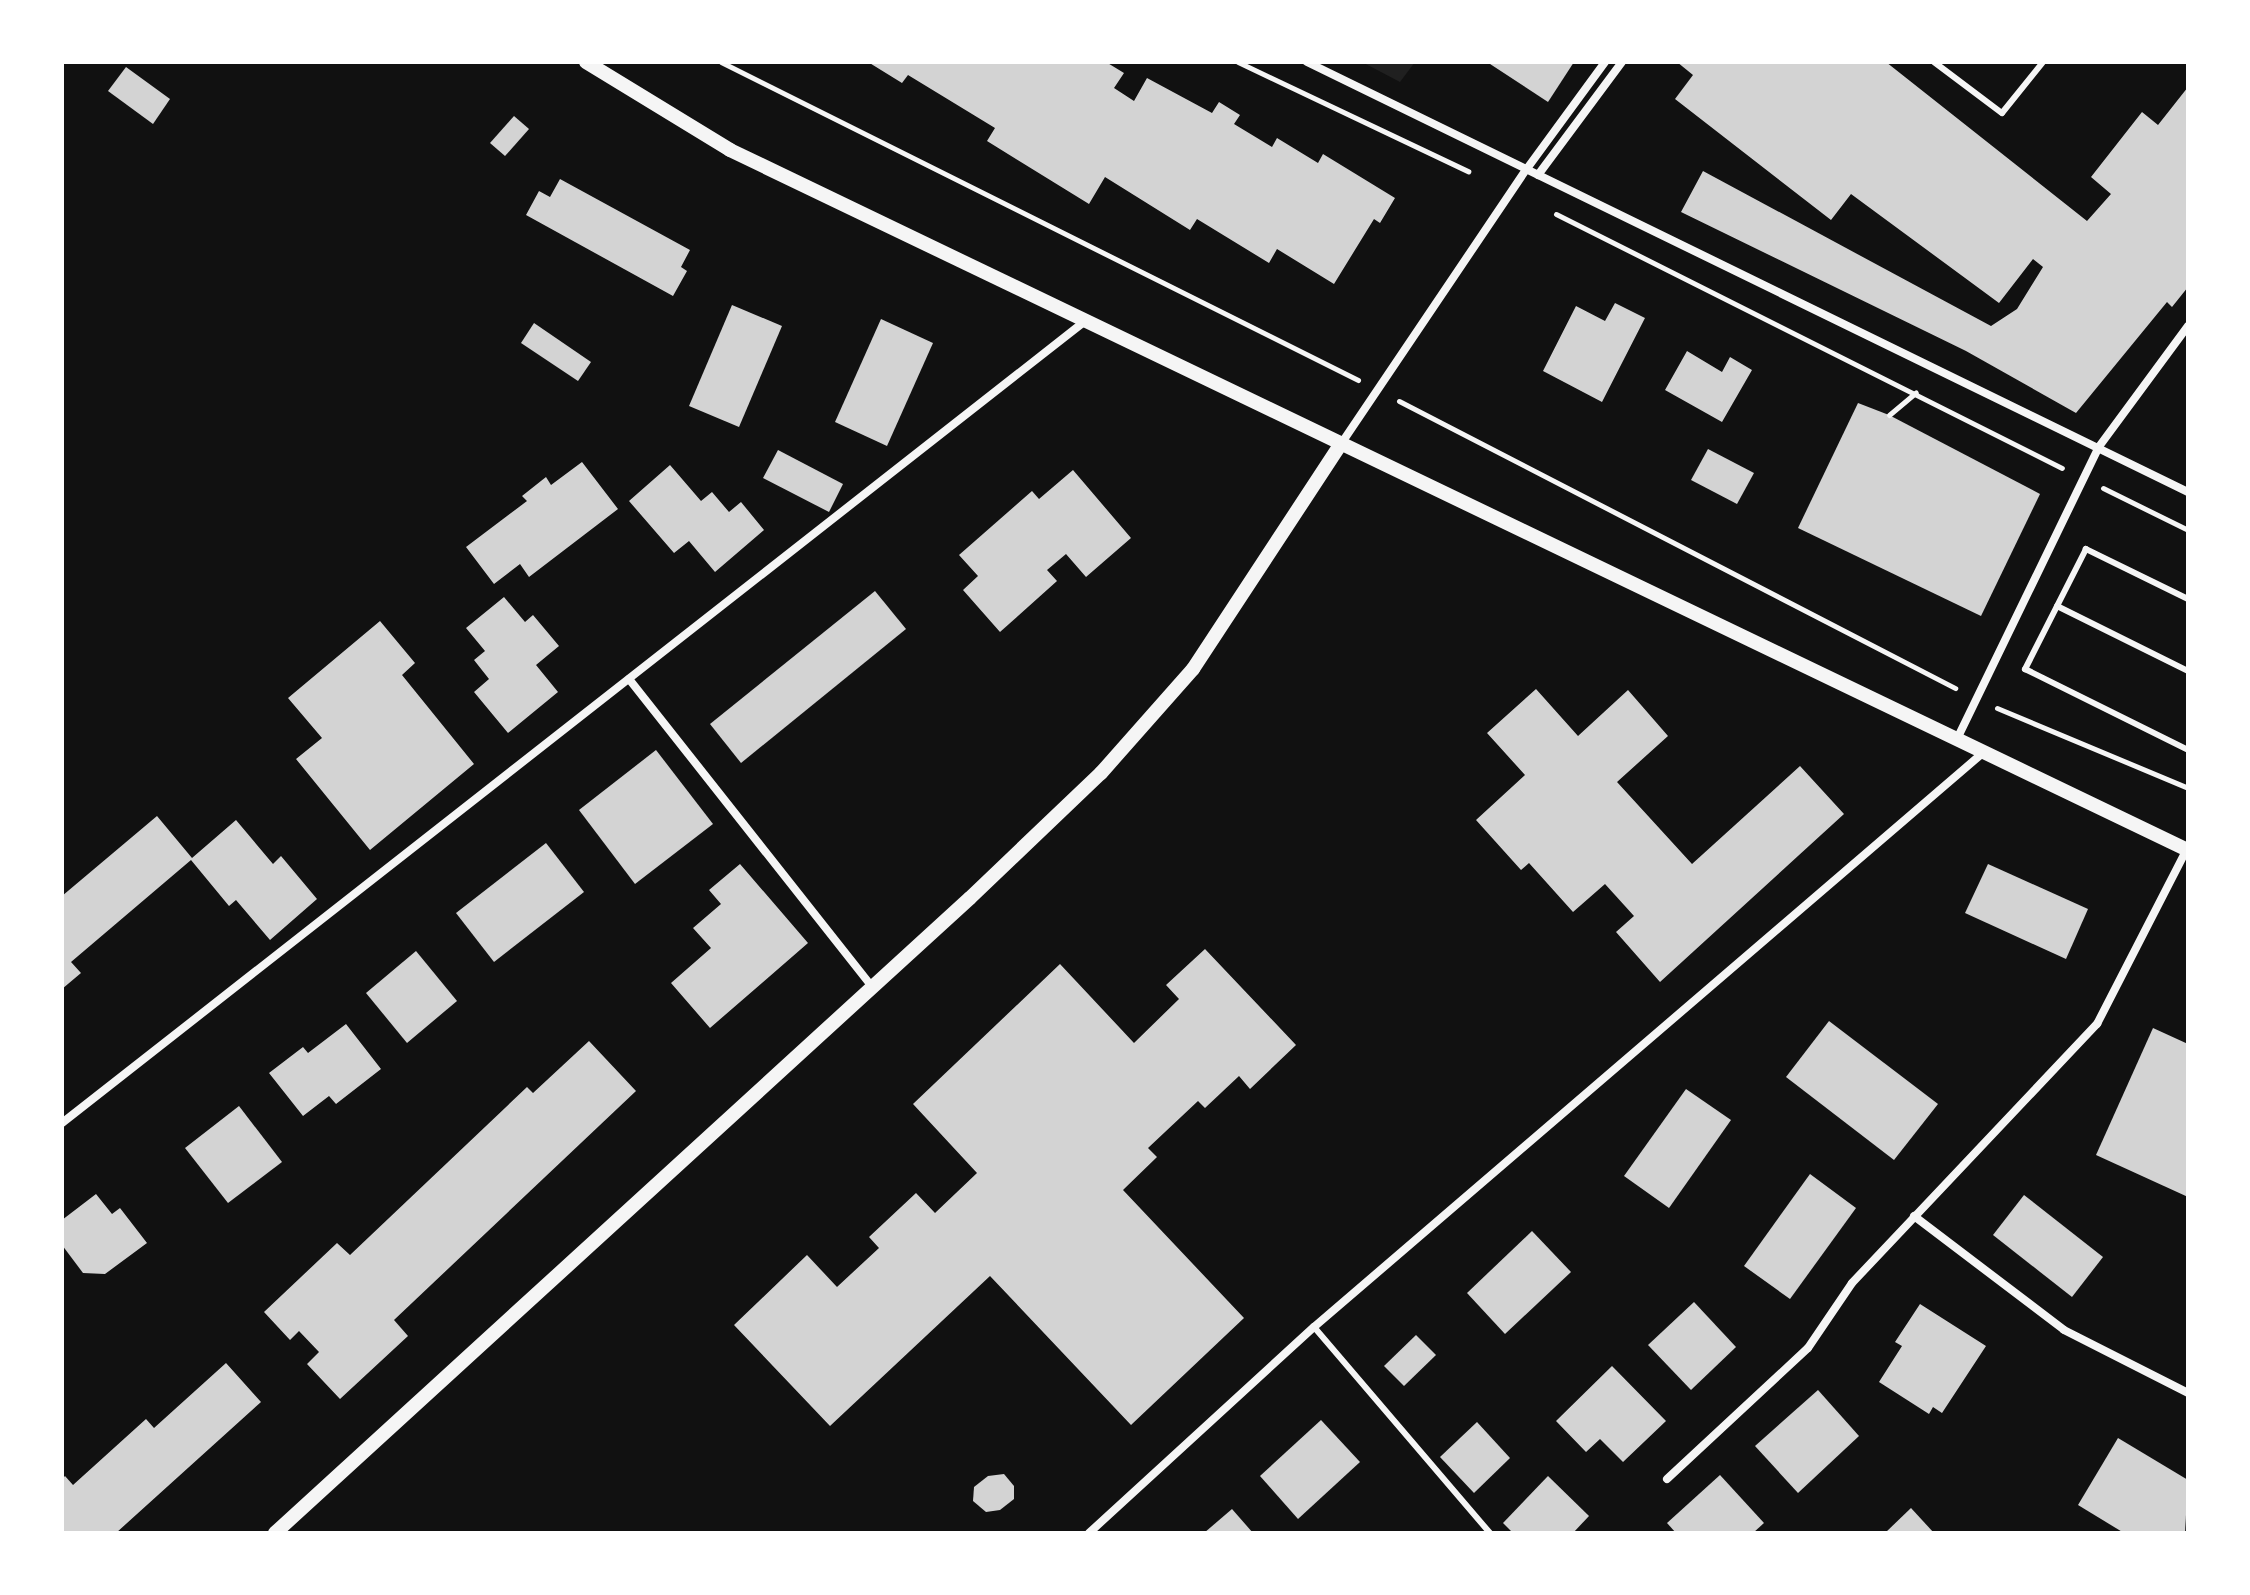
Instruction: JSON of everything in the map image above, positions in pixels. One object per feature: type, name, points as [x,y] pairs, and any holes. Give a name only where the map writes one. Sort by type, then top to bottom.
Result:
[{"type":"street","points":[[586,62],[730,150],[2187,850],[2097,1024],[1852,1283],[1808,1348],[1667,1479]]},
{"type":"street","points":[[1307,62],[2188,492]]},
{"type":"street","points":[[275,1533],[1071,803],[1164,705],[1193,669],[1526,170],[1605,62]]},
{"type":"street","points":[[1538,175],[1622,62]]},
{"type":"street","points":[[62,1123],[1084,322]]},
{"type":"street","points":[[1957,739],[2098,448],[2188,326]]},
{"type":"street","points":[[629,679],[872,987]]},
{"type":"street","points":[[1089,1533],[1314,1327],[1984,752]]},
{"type":"street","points":[[1914,1216],[2064,1330],[2188,1393]]},
{"type":"lane","points":[[1934,62],[2002,113],[2043,62]]},
{"type":"lane","points":[[2188,599],[2086,549],[2025,669],[2188,750]]},
{"type":"lane","points":[[2057,606],[2188,671]]},
{"type":"lane","points":[[1314,1327],[1490,1533]]},
{"type":"path","points":[[721,62],[1378,389],[1976,699],[2188,788]]},
{"type":"path","points":[[1238,62],[1511,192]]},
{"type":"path","points":[[1554,213],[2188,530]]},
{"type":"shaded area","points":[[1362,62],[1415,62],[1400,82]]},
{"type":"building","points":[[868,62],[1106,62],[1124,73],[1114,88],[1134,101],[1147,78],[1212,113],[1219,102],[1240,115],[1234,124],[1272,147],[1277,138],[1318,163],[1323,154],[1395,198],[1380,223],[1374,219],[1334,284],[1277,249],[1269,263],[1197,219],[1190,230],[1105,177],[1089,204],[987,141],[995,128],[908,75],[902,83]]},
{"type":"building","points":[[1487,62],[1574,62],[1548,102]]},
{"type":"building","points":[[1677,62],[1886,62],[2087,221],[2111,194],[2091,177],[2142,112],[2158,125],[2188,87],[2188,287],[2172,307],[2167,302],[2076,413],[1966,351],[1681,212],[1703,171],[1991,326],[2017,309],[2043,267],[2033,259],[1999,303],[1851,194],[1831,220],[1675,99],[1693,75]]},
{"type":"building","points":[[126,67],[170,99],[153,124],[108,91]]},
{"type":"building","points":[[514,116],[529,129],[505,156],[490,143]]},
{"type":"building","points":[[560,179],[690,250],[681,267],[687,271],[673,296],[526,215],[539,191],[550,197]]},
{"type":"building","points":[[1615,303],[1645,318],[1602,402],[1543,371],[1576,306],[1605,321]]},
{"type":"building","points":[[732,305],[782,326],[739,427],[689,406]]},
{"type":"building","points":[[881,319],[933,343],[887,446],[835,422]]},
{"type":"building","points":[[534,323],[591,362],[578,381],[521,343]]},
{"type":"building","points":[[1687,351],[1722,372],[1730,357],[1752,370],[1722,422],[1665,390]]},
{"type":"building","points":[[1858,403],[1889,415],[2040,494],[1981,616],[1798,528]]},
{"type":"building","points":[[1708,449],[1754,473],[1737,504],[1691,480]]},
{"type":"building","points":[[778,450],[843,484],[829,512],[763,478]]},
{"type":"building","points":[[582,462],[618,509],[529,577],[520,564],[494,584],[466,547],[527,501],[522,496],[546,477],[551,485]]},
{"type":"building","points":[[670,465],[701,501],[712,492],[729,512],[741,502],[764,530],[715,572],[689,541],[674,553],[629,501]]},
{"type":"building","points":[[1073,470],[1131,538],[1086,577],[1066,554],[1047,570],[1057,581],[1000,632],[963,590],[978,576],[959,555],[1032,491],[1039,499]]},
{"type":"building","points":[[875,591],[906,629],[741,763],[710,724]]},
{"type":"building","points":[[504,597],[525,622],[533,615],[559,646],[536,665],[558,692],[508,733],[474,692],[489,679],[474,660],[485,651],[466,628]]},
{"type":"building","points":[[380,621],[415,663],[402,675],[474,764],[370,850],[296,759],[322,738],[288,698]]},
{"type":"building","points":[[1536,689],[1578,736],[1628,690],[1668,736],[1617,782],[1692,864],[1800,766],[1844,814],[1660,982],[1616,932],[1634,916],[1605,884],[1573,912],[1529,863],[1521,870],[1476,820],[1525,775],[1487,733]]},
{"type":"building","points":[[656,750],[713,824],[635,884],[579,810]]},
{"type":"building","points":[[157,816],[192,858],[236,820],[273,864],[281,856],[317,899],[270,940],[236,900],[229,906],[191,860],[71,962],[81,973],[62,989],[62,896]]},
{"type":"building","points":[[546,843],[584,892],[494,962],[456,913]]},
{"type":"building","points":[[740,864],[808,943],[710,1028],[671,983],[711,948],[693,928],[721,904],[709,890]]},
{"type":"building","points":[[1988,864],[2088,909],[2066,959],[1965,913]]},
{"type":"building","points":[[1205,949],[1296,1045],[1250,1089],[1239,1076],[1205,1108],[1198,1101],[1148,1148],[1157,1157],[1123,1190],[1244,1318],[1131,1425],[990,1276],[830,1426],[734,1325],[807,1255],[837,1287],[879,1248],[869,1237],[916,1193],[935,1213],[977,1173],[913,1104],[1060,964],[1134,1043],[1179,999],[1166,985]]},
{"type":"building","points":[[416,951],[457,1001],[407,1043],[366,993]]},
{"type":"building","points":[[1829,1021],[1938,1104],[1894,1160],[1786,1077]]},
{"type":"building","points":[[346,1024],[381,1069],[336,1104],[329,1096],[303,1116],[269,1073],[303,1047],[308,1053]]},
{"type":"building","points":[[2153,1028],[2188,1044],[2188,1197],[2096,1155]]},
{"type":"building","points":[[589,1041],[636,1091],[394,1320],[408,1336],[340,1399],[307,1364],[319,1352],[299,1331],[290,1340],[264,1312],[337,1243],[350,1255],[527,1087],[533,1093]]},
{"type":"building","points":[[1686,1089],[1731,1120],[1669,1208],[1624,1176]]},
{"type":"building","points":[[239,1106],[282,1162],[228,1203],[185,1148]]},
{"type":"building","points":[[1810,1174],[1856,1208],[1790,1299],[1744,1266]]},
{"type":"building","points":[[96,1194],[112,1214],[120,1208],[147,1243],[105,1274],[83,1273],[62,1245],[62,1220]]},
{"type":"building","points":[[2024,1195],[2103,1257],[2072,1297],[1993,1235]]},
{"type":"building","points":[[1532,1231],[1571,1272],[1505,1334],[1467,1293]]},
{"type":"building","points":[[1694,1302],[1736,1347],[1691,1390],[1648,1345]]},
{"type":"building","points":[[1920,1304],[1986,1346],[1942,1413],[1933,1407],[1929,1414],[1879,1382],[1902,1346],[1895,1342]]},
{"type":"building","points":[[1416,1335],[1436,1355],[1404,1386],[1384,1366]]},
{"type":"building","points":[[226,1363],[261,1402],[116,1533],[62,1533],[62,1479],[65,1476],[73,1485],[146,1419],[154,1428]]},
{"type":"building","points":[[1612,1366],[1666,1421],[1623,1462],[1600,1439],[1586,1452],[1556,1421]]},
{"type":"building","points":[[1818,1390],[1859,1436],[1798,1493],[1755,1446]]},
{"type":"building","points":[[1321,1420],[1360,1462],[1298,1519],[1260,1476]]},
{"type":"building","points":[[1477,1422],[1510,1458],[1474,1493],[1440,1457]]},
{"type":"building","points":[[2118,1438],[2188,1480],[2185,1533],[2124,1533],[2078,1505]]},
{"type":"building","points":[[1004,1474],[1014,1486],[1014,1499],[1000,1510],[986,1512],[973,1501],[974,1487],[988,1476]]},
{"type":"building","points":[[1720,1475],[1764,1523],[1753,1533],[1676,1533],[1667,1523]]},
{"type":"building","points":[[1548,1476],[1589,1516],[1573,1533],[1513,1533],[1503,1523]]},
{"type":"building","points":[[1911,1508],[1934,1533],[1885,1533]]},
{"type":"building","points":[[1232,1509],[1253,1533],[1204,1533]]}]
